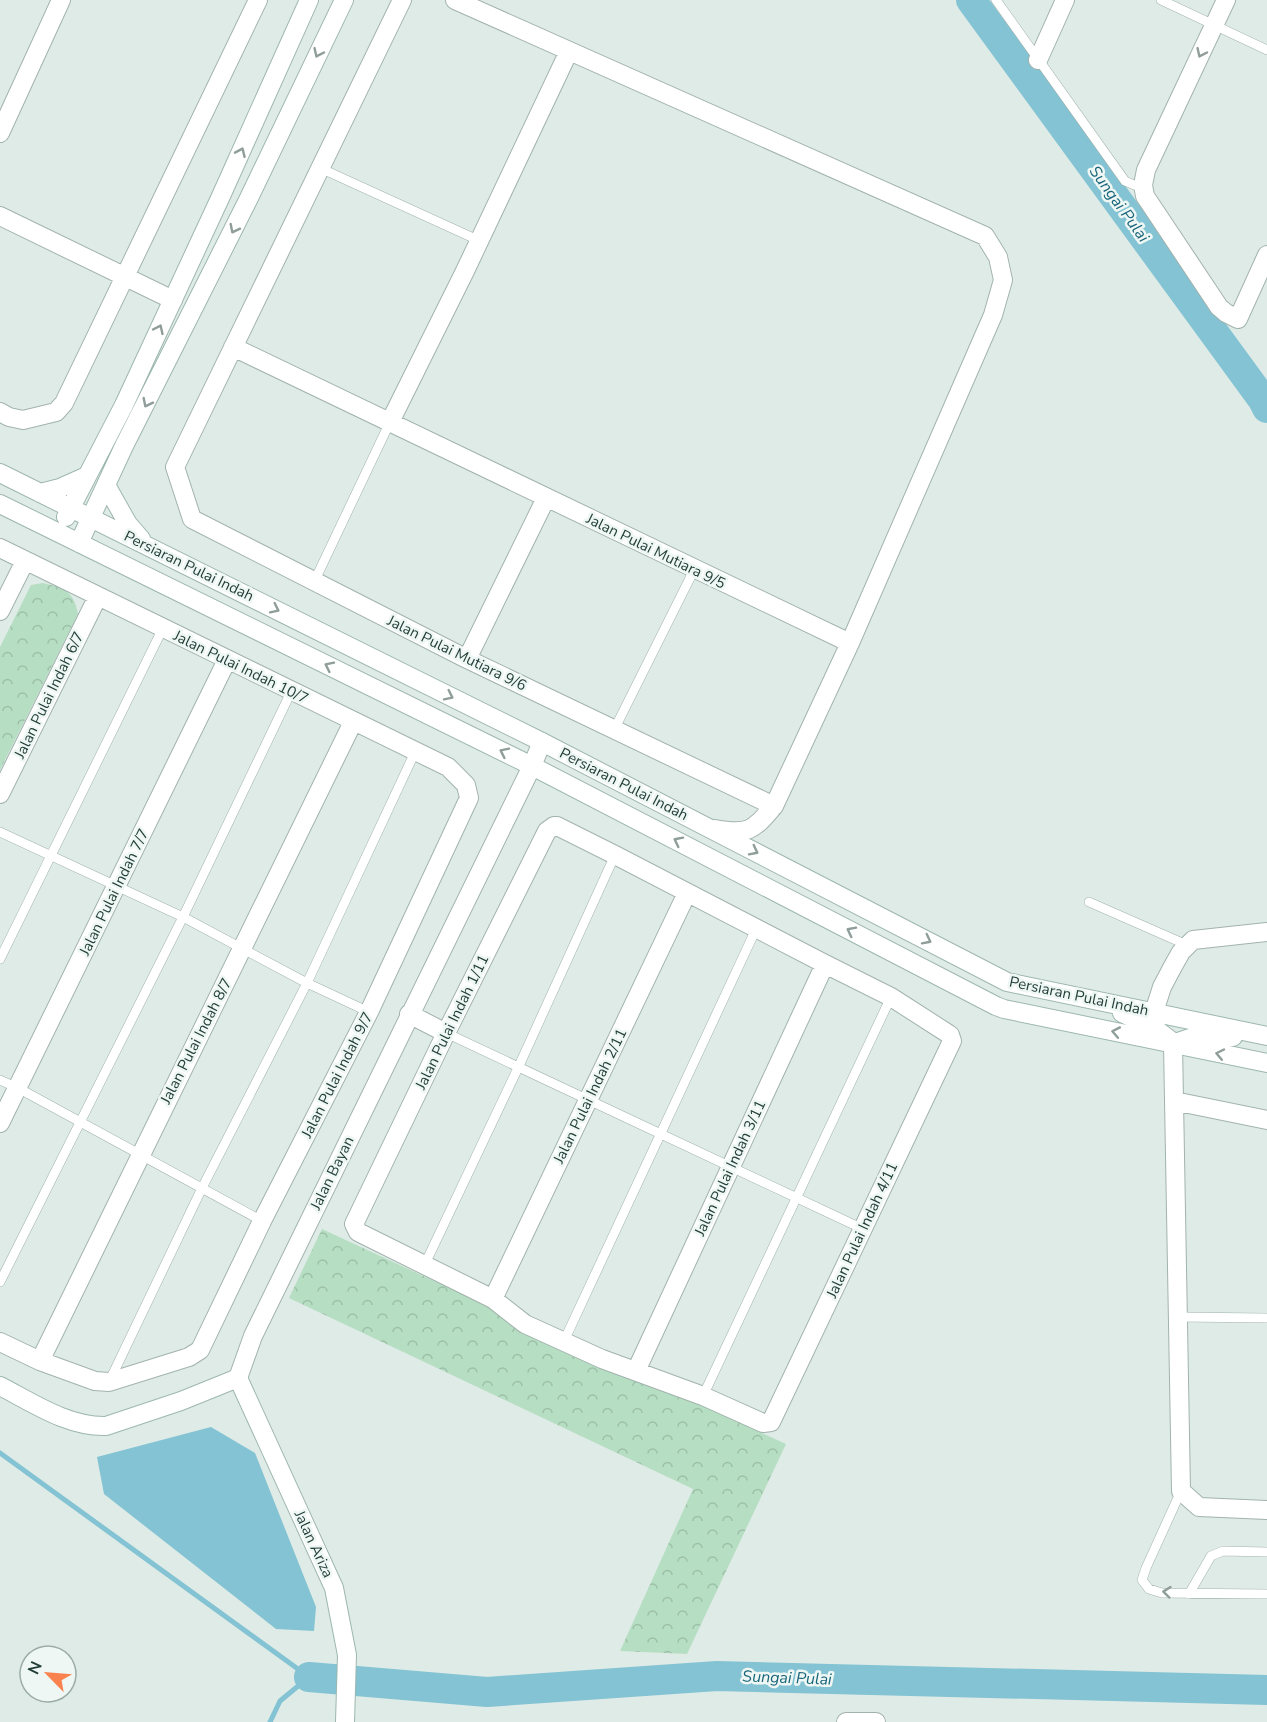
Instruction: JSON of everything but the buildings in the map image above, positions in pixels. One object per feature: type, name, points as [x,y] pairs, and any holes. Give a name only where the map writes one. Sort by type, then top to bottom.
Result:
[{"type":"street","points":[[0,133],[61,0]]},
{"type":"street","points":[[0,412],[23,420],[56,412],[61,408],[258,0]]},
{"type":"street","points":[[58,532],[124,405],[222,196],[309,0]]},
{"type":"street","points":[[79,543],[344,0]]},
{"type":"street","points":[[233,347],[402,0]]},
{"type":"street","points":[[455,0],[985,236],[998,256],[1003,279],[993,315],[850,643],[774,806],[757,825],[742,832],[732,833],[710,828]]},
{"type":"street","points":[[1038,60],[1065,0]]},
{"type":"street","points":[[1226,0],[1146,170],[1143,185],[1144,196],[1226,313],[1238,318],[1267,255]]},
{"type":"street","points":[[390,422],[480,241],[569,51]]},
{"type":"street","points":[[0,216],[173,300]]},
{"type":"street","name":"Jalan Pulai Mutiara 9/5","points":[[233,347],[850,643]]},
{"type":"street","name":"Jalan Pulai Mutiara 9/6","points":[[233,347],[176,466],[192,519],[467,659],[774,806]]},
{"type":"street","name":"Persiaran Pulai Indah","points":[[0,473],[542,742],[1007,982],[1267,1036]]},
{"type":"street","points":[[39,493],[60,488],[87,476]]},
{"type":"street","points":[[106,485],[128,524],[146,544]]},
{"type":"street","points":[[467,659],[546,498]]},
{"type":"street","name":"Persiaran Pulai Indah","points":[[0,504],[532,766],[1004,1010],[1267,1064]]},
{"type":"street","name":"Jalan Pulai Indah 10/7","points":[[0,548],[448,767],[466,784],[469,798]]},
{"type":"street","points":[[0,611],[25,561]]},
{"type":"street","name":"Jalan Pulai Indah 6/7","points":[[0,794],[98,596]]},
{"type":"street","name":"Jalan Pulai Indah 7/7","points":[[0,1123],[227,660]]},
{"type":"street","name":"Jalan Pulai Indah 8/7","points":[[40,1361],[140,1153],[354,722]]},
{"type":"street","name":"Jalan Bayan","points":[[238,1378],[253,1336],[542,742]]},
{"type":"street","name":"Jalan Pulai Indah 9/7","points":[[109,1382],[189,1357],[200,1350],[262,1221],[369,1012],[469,798]]},
{"type":"street","name":"Jalan Pulai Indah 1/11","points":[[425,1264],[358,1232],[354,1224],[547,831],[557,826],[615,855]]},
{"type":"street","points":[[615,855],[891,997]]},
{"type":"street","name":"Jalan Pulai Indah 2/11","points":[[493,1299],[687,893]]},
{"type":"street","points":[[1154,1012],[1167,978],[1187,945],[1193,940],[1267,932]]},
{"type":"street","name":"Jalan Pulai Indah 3/11","points":[[636,1371],[825,964]]},
{"type":"street","name":"Jalan Pulai Indah 4/11","points":[[703,1396],[763,1423],[774,1419],[952,1041],[950,1035],[891,997]]},
{"type":"street","points":[[1086,999],[1153,1027],[1168,1037],[1173,1044],[1181,1491],[1199,1507],[1267,1510]]},
{"type":"street","points":[[409,1014],[446,1033]]},
{"type":"street","points":[[1173,1044],[1193,1036],[1267,1036]]},
{"type":"street","points":[[1174,1101],[1267,1120]]},
{"type":"street","points":[[425,1264],[493,1299],[525,1324],[602,1359],[703,1396]]},
{"type":"street","points":[[0,1342],[40,1361],[95,1381],[109,1382]]},
{"type":"street","points":[[0,1386],[72,1422],[95,1426],[106,1425],[181,1401],[238,1378]]},
{"type":"street","name":"Jalan Ariza","points":[[238,1378],[334,1588],[347,1655],[345,1722]]},
{"type":"street","points":[[846,1722],[876,1722]]},
{"type":"lane","points":[[996,0],[1125,181],[1134,185],[1143,185]]},
{"type":"lane","points":[[1161,0],[1267,50]]},
{"type":"lane","points":[[320,168],[480,241]]},
{"type":"lane","points":[[315,582],[390,422]]},
{"type":"lane","points":[[614,730],[694,570]]},
{"type":"lane","points":[[0,959],[163,628]]},
{"type":"lane","points":[[0,1282],[183,917],[291,692]]},
{"type":"lane","points":[[109,1382],[202,1188],[307,983],[416,750]]},
{"type":"lane","points":[[0,832],[183,917],[307,983],[369,1012]]},
{"type":"lane","points":[[425,1264],[615,855]]},
{"type":"lane","points":[[1089,902],[1187,945]]},
{"type":"lane","points":[[564,1341],[757,927]]},
{"type":"lane","points":[[703,1396],[891,997]]},
{"type":"lane","points":[[446,1033],[863,1229]]},
{"type":"lane","points":[[0,1080],[140,1153],[262,1221]]},
{"type":"lane","points":[[1178,1317],[1267,1318]]},
{"type":"lane","points":[[1181,1491],[1142,1580],[1149,1589],[1162,1593],[1267,1594]]},
{"type":"lane","points":[[1189,1594],[1211,1556],[1223,1551],[1267,1552]]},
{"type":"green space","points":[[43,583],[62,589],[71,595],[78,614],[0,770],[0,647],[31,585]]},
{"type":"green space","points":[[322,1229],[786,1444],[687,1654],[620,1651],[693,1489],[289,1298]]},
{"type":"water","points":[[211,1427],[255,1453],[316,1607],[314,1631],[276,1629],[104,1494],[97,1457]]},
{"type":"waterway","name":"Sungai Pulai","points":[[971,0],[1267,408]]},
{"type":"waterway","points":[[0,1453],[309,1677],[280,1701],[270,1722]]},
{"type":"waterway","name":"Sungai Pulai","points":[[309,1677],[487,1692],[717,1676],[1267,1690]]}]
